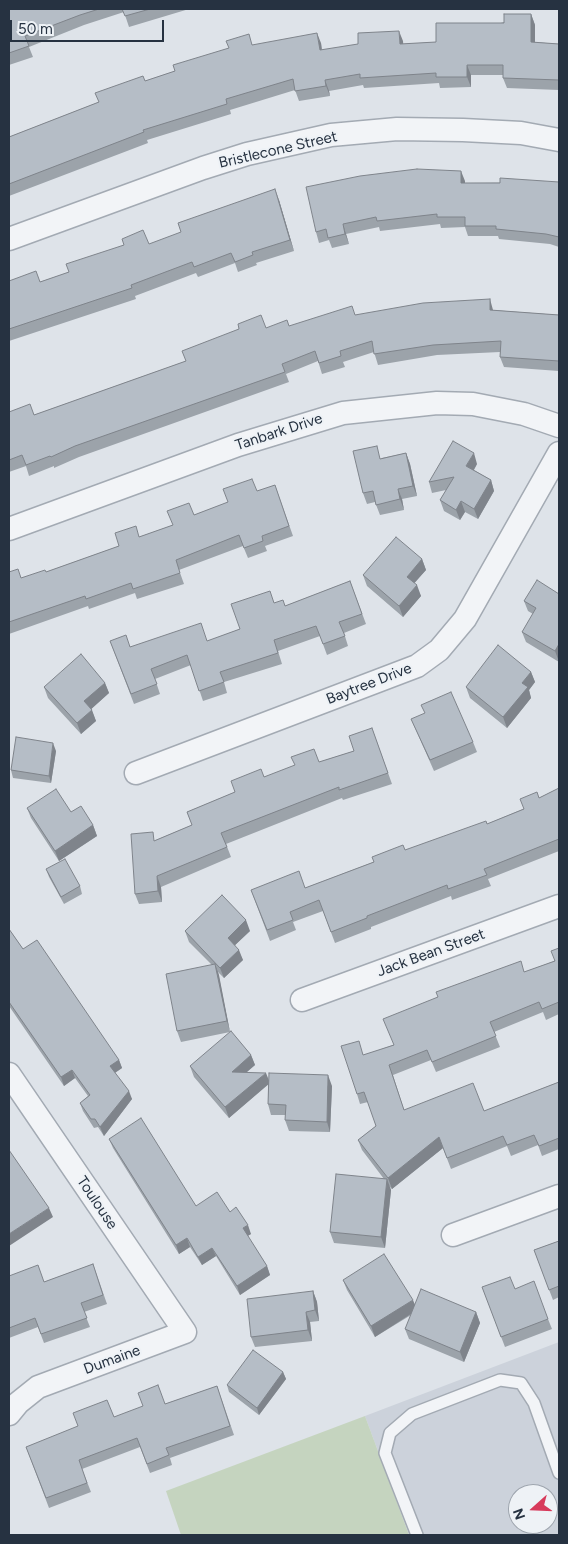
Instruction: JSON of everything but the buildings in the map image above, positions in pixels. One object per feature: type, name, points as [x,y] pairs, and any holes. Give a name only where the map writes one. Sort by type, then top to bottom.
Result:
[{"type":"street","name":"Bristlecone Street","points":[[9,239],[203,168],[247,154],[331,135],[397,129],[462,130],[521,134],[559,140]]},
{"type":"street","name":"Tanbark Drive","points":[[9,529],[238,445],[343,413],[437,403],[473,404],[524,414],[559,426]]},
{"type":"street","name":"Baytree Drive","points":[[136,772],[417,666],[439,650],[465,619],[559,453]]},
{"type":"street","name":"Jack Bean Street","points":[[302,1000],[559,906]]},
{"type":"street","name":"Toulouse","points":[[9,1074],[185,1332]]},
{"type":"street","points":[[453,1235],[559,1196]]},
{"type":"street","name":"Dumaine","points":[[9,1393],[38,1387],[185,1332]]},
{"type":"street","name":"Dumaine","points":[[9,1414],[18,1403],[38,1387]]},
{"type":"lane","points":[[417,1535],[386,1453],[390,1433],[412,1414],[500,1380],[521,1383],[534,1403],[559,1473]]},
{"type":"shaded area","points":[[559,1342],[559,1535],[409,1535],[365,1416]]},
{"type":"green space","points":[[365,1416],[409,1535],[181,1535],[166,1491]]}]
